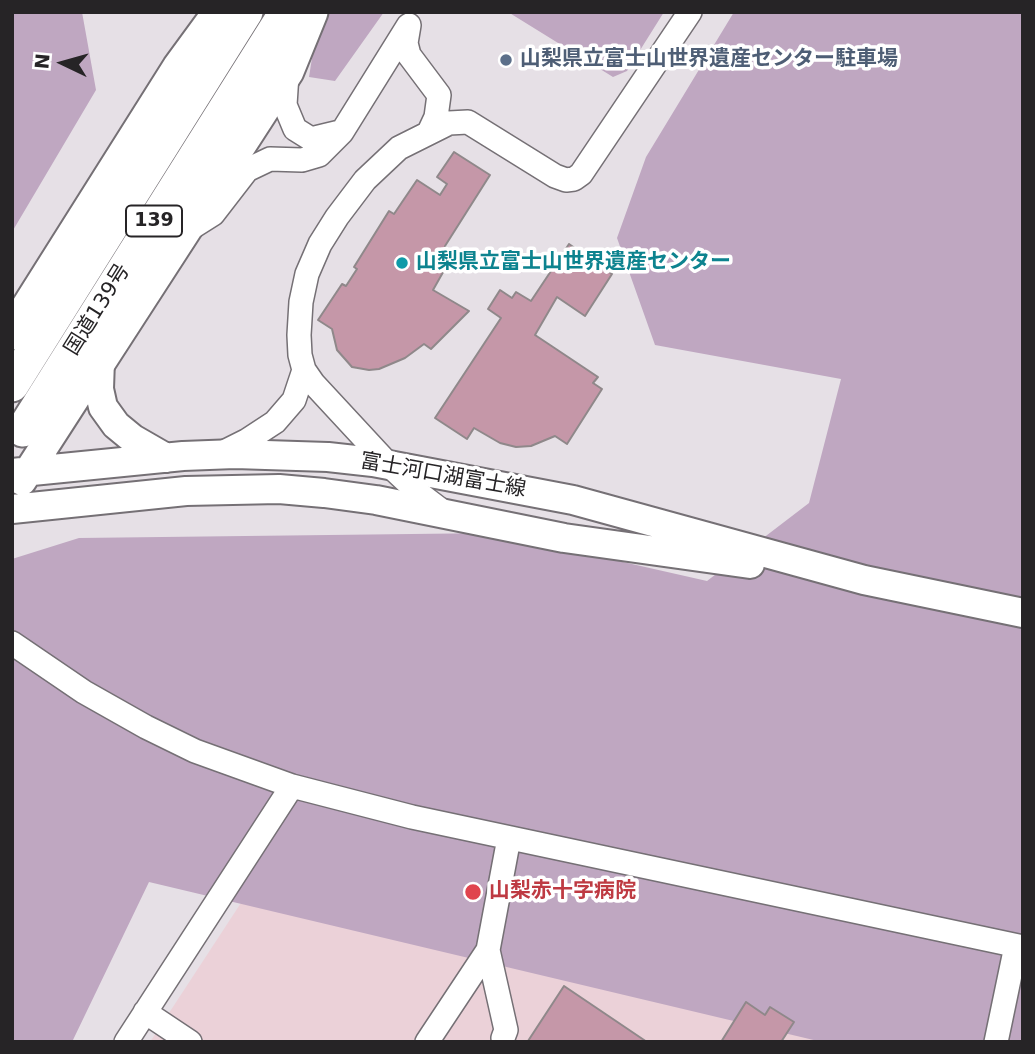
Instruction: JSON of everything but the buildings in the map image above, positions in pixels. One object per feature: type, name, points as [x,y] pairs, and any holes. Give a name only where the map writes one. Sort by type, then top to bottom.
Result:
[{"type":"highway","points":[[12,333],[179,68],[220,12]]},
{"type":"highway","name":"国道139号","points":[[12,385],[246,12]]},
{"type":"highway","name":"国道139号","points":[[23,430],[286,12]]},
{"type":"highway","points":[[100,360],[287,71],[311,12]]},
{"type":"main road","points":[[100,360],[99,389],[103,407],[116,425],[133,439],[166,458]]},
{"type":"main road","points":[[12,496],[20,472],[100,360]]},
{"type":"main road","name":"富士河口湖富士線","points":[[20,472],[217,455],[316,456],[389,465],[573,500],[864,580]]},
{"type":"main road","name":"富士河口湖富士線","points":[[12,509],[186,491],[268,489],[324,493],[564,537],[864,580],[1023,613]]},
{"type":"street","points":[[412,19],[406,43],[409,55],[439,94],[468,122],[555,176],[566,180],[581,174],[690,12]]},
{"type":"street","points":[[182,233],[214,214],[247,170],[270,159],[302,160],[320,155],[342,132],[412,19]]},
{"type":"street","points":[[367,90],[380,76],[393,68],[406,65],[418,67]]},
{"type":"street","points":[[287,71],[285,105],[295,129],[311,139],[325,138],[342,132]]},
{"type":"street","points":[[429,132],[436,117],[439,94]]},
{"type":"street","points":[[446,514],[389,465],[325,396],[304,370],[299,335],[301,302],[307,274],[320,244],[365,180],[400,148],[449,123],[468,122]]},
{"type":"street","points":[[217,455],[246,442],[275,422],[294,400],[304,370]]},
{"type":"street","points":[[325,396],[429,472]]},
{"type":"street","points":[[12,643],[84,692],[146,727],[195,751],[292,786],[412,817],[1019,946],[996,1042]]},
{"type":"street","points":[[125,1042],[292,786]]},
{"type":"street","points":[[427,1042],[488,950],[509,838]]},
{"type":"street","points":[[488,950],[506,1030],[503,1038]]},
{"type":"street","points":[[145,1012],[190,1042]]},
{"type":"shaded area","points":[[12,12],[82,12],[96,90],[12,232]]},
{"type":"shaded area","points":[[324,12],[384,12],[335,81],[309,77],[318,20]]},
{"type":"shaded area","points":[[508,12],[664,12],[627,71],[613,77]]},
{"type":"shaded area","points":[[734,12],[1023,12],[1023,1042],[822,1042],[149,882],[72,1042],[12,1042],[12,559],[79,538],[495,533],[707,581],[809,503],[841,379],[655,345],[617,238],[646,157]]},
{"type":"shaded area","name":"山梨赤十字病院","points":[[288,831],[867,1042],[150,1042]]},
{"type":"place","name":"山梨県立富士山世界遺産センター駐車場","points":[[506,60]]},
{"type":"place","name":"山梨県立富士山世界遺産センター","points":[[402,263]]},
{"type":"place","name":"山梨赤十字病院","points":[[473,892]]}]
